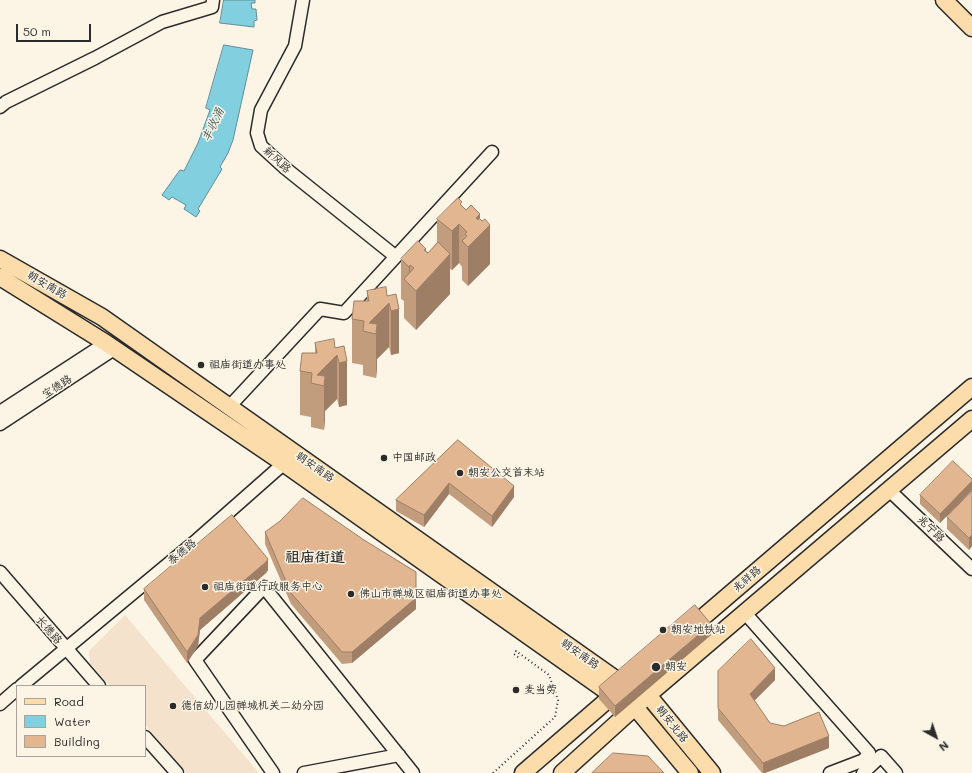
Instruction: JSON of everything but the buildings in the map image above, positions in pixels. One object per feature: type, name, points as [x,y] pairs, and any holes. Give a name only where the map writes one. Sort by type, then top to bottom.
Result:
[{"type":"main road","points":[[944,0],[972,28]]},
{"type":"main road","name":"朝安南路","points":[[0,258],[102,317],[229,407],[289,458],[405,522],[624,685]]},
{"type":"main road","name":"朝安南路","points":[[0,277],[289,458],[624,685]]},
{"type":"main road","name":"兆祥路","points":[[678,639],[972,387]]},
{"type":"main road","points":[[562,773],[648,695],[972,419]]},
{"type":"main road","points":[[523,773],[624,685]]},
{"type":"main road","name":"朝安北路","points":[[624,685],[648,695],[712,773]]},
{"type":"main road","name":"朝安北路","points":[[624,685],[635,707],[690,773]]},
{"type":"street","points":[[2,101],[95,58],[162,22],[212,7],[213,0]]},
{"type":"street","name":"新风路","points":[[303,0],[295,46],[261,110],[257,133],[261,146],[285,168],[395,256]]},
{"type":"street","points":[[229,407],[320,309],[344,313],[492,152]]},
{"type":"street","name":"宝德路","points":[[0,412],[110,346]]},
{"type":"street","name":"宝德路","points":[[0,424],[110,346]]},
{"type":"street","name":"泰德路","points":[[22,685],[196,540],[289,458]]},
{"type":"street","name":"兆宁路","points":[[889,490],[972,569]]},
{"type":"street","name":"长德路","points":[[0,572],[98,685]]},
{"type":"street","points":[[273,773],[194,660],[264,587],[413,773]]},
{"type":"street","points":[[745,613],[869,753],[864,760],[830,773]]},
{"type":"street","name":"泰德路","points":[[32,685],[43,676],[66,649]]},
{"type":"street","points":[[0,704],[16,690]]},
{"type":"street","points":[[0,713],[16,699]]},
{"type":"street","points":[[146,738],[177,773]]},
{"type":"street","points":[[304,773],[399,755]]},
{"type":"street","points":[[863,773],[881,756],[896,773]]},
{"type":"path","points":[[493,773],[555,717],[558,700],[549,675],[516,651],[514,654],[519,658]]},
{"type":"shaded area","name":"德信幼儿园禅城机关二幼分园","points":[[125,615],[259,773],[187,773],[146,726],[146,685],[109,685],[90,663],[89,651]]},
{"type":"water","points":[[224,0],[255,0],[255,3],[251,3],[252,9],[256,9],[257,20],[254,21],[254,27],[220,23]]},
{"type":"water","name":"丰收涌","points":[[224,45],[253,50],[233,140],[220,167],[222,169],[198,209],[200,211],[196,217],[184,209],[186,205],[172,197],[169,200],[162,195],[180,170],[184,171],[198,143],[210,110],[206,108]]},
{"type":"place","name":"祖庙街道办事处","points":[[201,365]]},
{"type":"place","name":"中国邮政","points":[[384,458]]},
{"type":"place","name":"朝安公交首末站","points":[[460,473]]},
{"type":"place","name":"祖庙街道行政服务中心","points":[[205,587]]},
{"type":"place","name":"佛山市禅城区祖庙街道办事处","points":[[351,594]]},
{"type":"place","name":"朝安地铁站","points":[[663,630]]},
{"type":"place","name":"朝安","points":[[656,667]]},
{"type":"place","name":"麦当劳","points":[[516,690]]},
{"type":"place","name":"德信幼儿园禅城机关二幼分园","points":[[173,706]]},
{"type":"district","name":"祖庙街道","points":[[315,557]]}]
